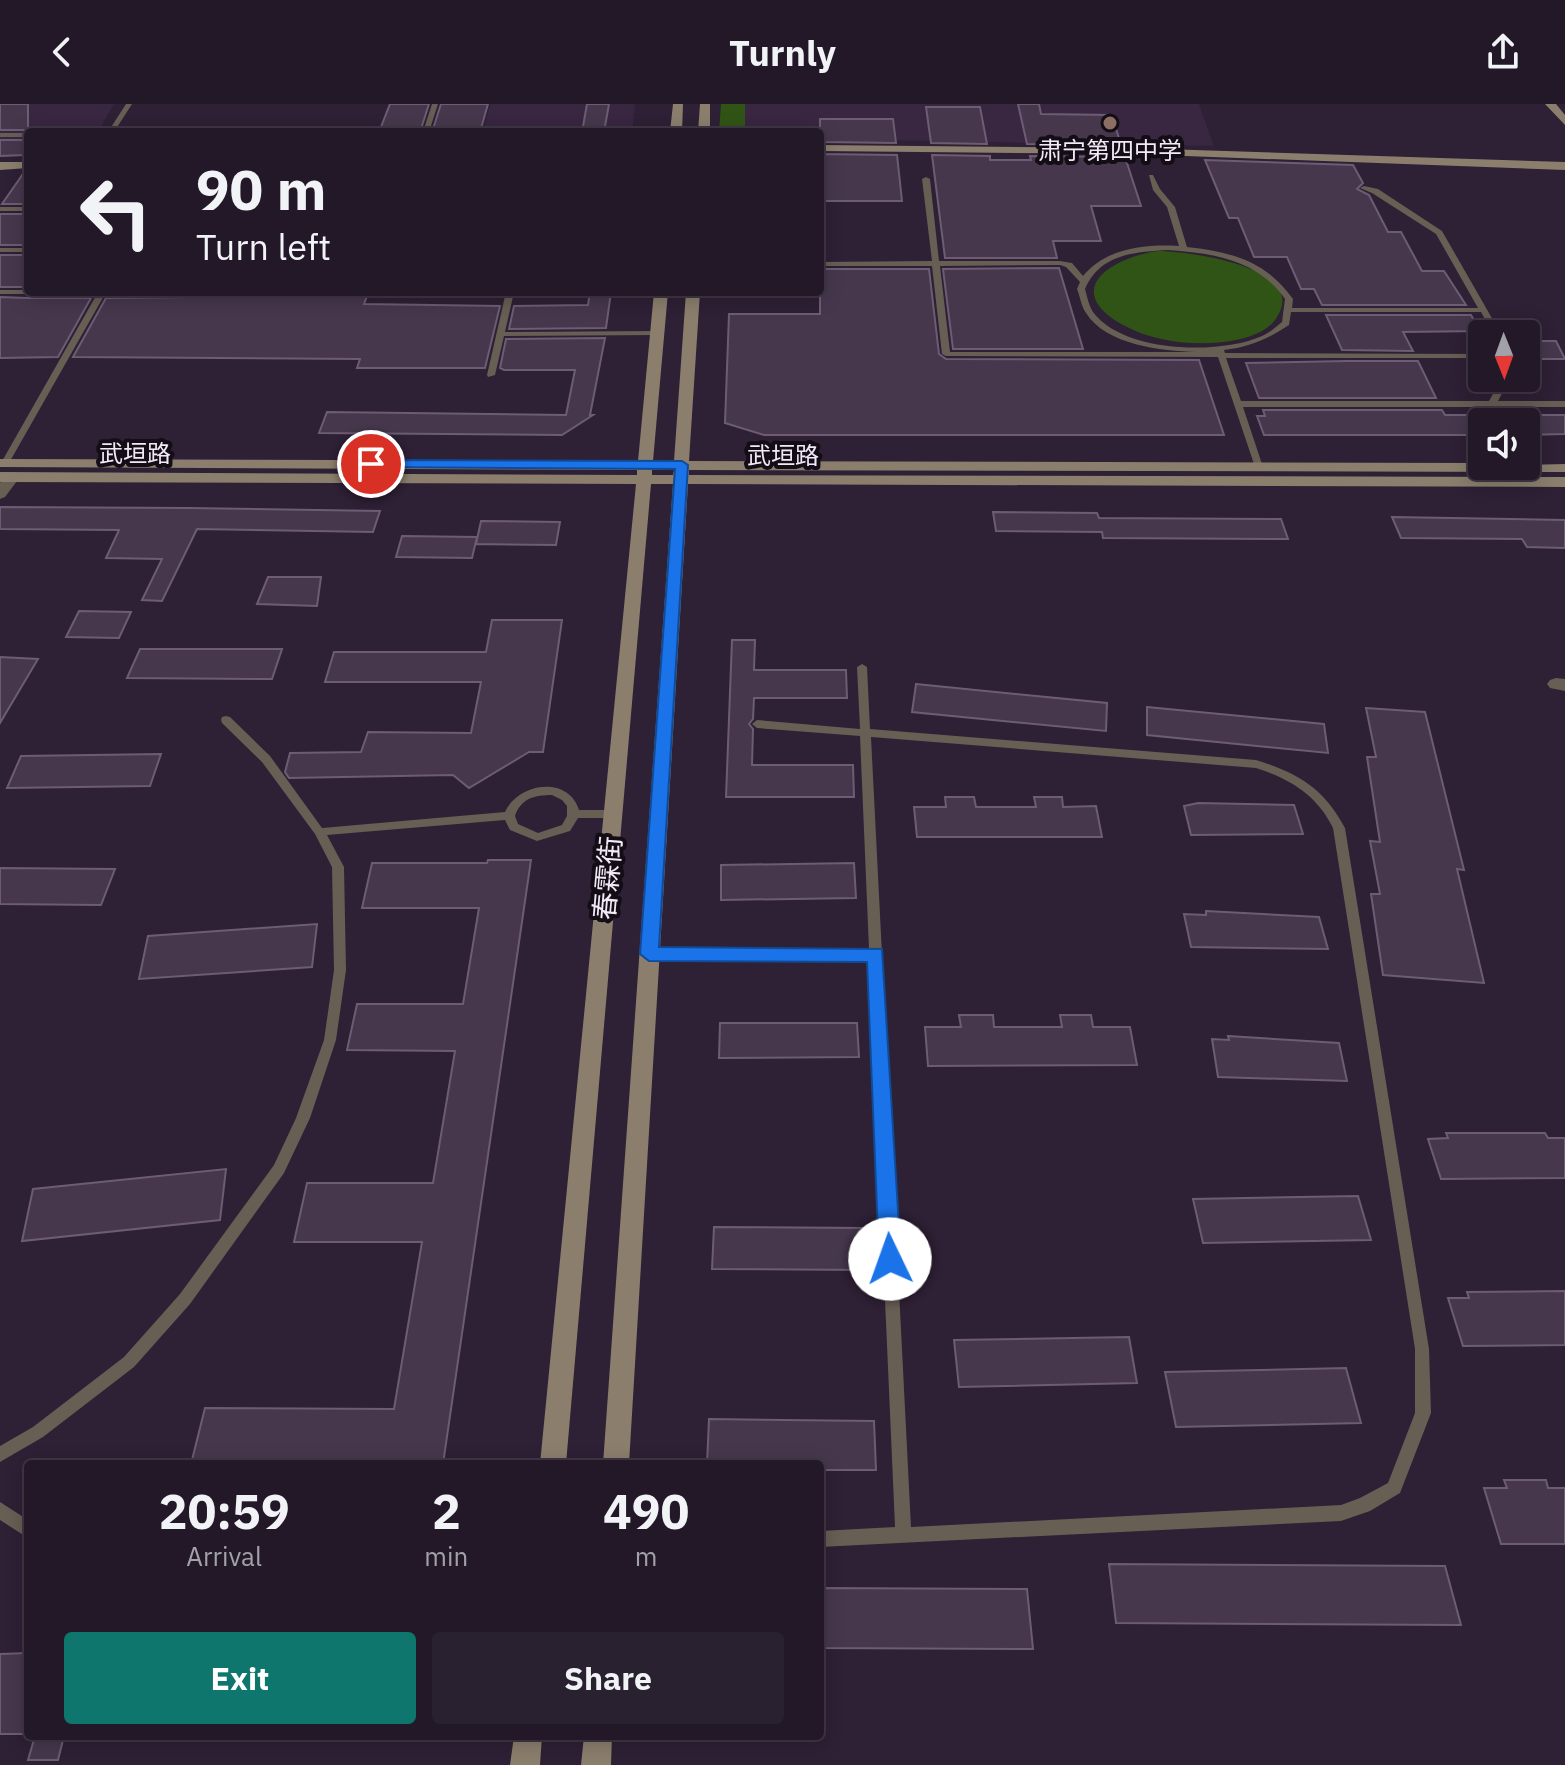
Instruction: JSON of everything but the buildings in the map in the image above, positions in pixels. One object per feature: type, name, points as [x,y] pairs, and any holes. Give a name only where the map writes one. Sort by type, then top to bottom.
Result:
[{"type":"main road","points":[[676,128],[678,104]]},
{"type":"main road","points":[[704,128],[705,104]]},
{"type":"main road","points":[[1550,104],[1565,122]]},
{"type":"main road","points":[[824,148],[1132,151],[1565,166]]},
{"type":"main road","points":[[0,166],[24,165]]},
{"type":"main road","name":"春霖街","points":[[553,1460],[661,296]]},
{"type":"main road","name":"春霖街","points":[[616,1460],[693,296]]},
{"type":"main road","name":"武垣路","points":[[4,470],[681,472],[1565,468]]},
{"type":"main road","name":"武垣路","points":[[681,472],[1565,482]]},
{"type":"main road","points":[[525,1765],[528,1740]]},
{"type":"main road","points":[[596,1765],[598,1740]]},
{"type":"street","points":[[0,494],[4,470]]},
{"type":"lane","points":[[114,128],[129,104]]},
{"type":"lane","points":[[427,128],[435,104]]},
{"type":"lane","points":[[0,135],[24,135]]},
{"type":"lane","points":[[1151,176],[1171,207],[1184,249]]},
{"type":"lane","points":[[926,179],[946,354],[1468,356]]},
{"type":"lane","points":[[1364,188],[1386,198],[1439,233],[1489,320]]},
{"type":"lane","points":[[0,209],[24,209]]},
{"type":"lane","points":[[824,264],[1069,265],[1083,280],[1084,304],[1095,319],[1115,332],[1161,348],[1220,353],[1245,347],[1270,337],[1286,323],[1290,310],[1284,291],[1258,269],[1231,257],[1184,249],[1124,254],[1101,263],[1083,280]]},
{"type":"lane","points":[[0,250],[24,250]]},
{"type":"lane","points":[[0,292],[24,292]]},
{"type":"lane","points":[[4,470],[100,296]]},
{"type":"lane","points":[[491,375],[509,296]]},
{"type":"lane","points":[[1290,310],[1483,310]]},
{"type":"lane","points":[[500,334],[657,333]]},
{"type":"lane","points":[[1220,353],[1259,467]]},
{"type":"lane","points":[[1492,404],[1498,392]]},
{"type":"lane","points":[[1238,404],[1565,404]]},
{"type":"lane","points":[[862,667],[903,1534]]},
{"type":"lane","points":[[0,1454],[38,1432],[129,1362],[185,1299],[279,1169],[303,1118],[337,1010],[341,897],[338,867],[319,832],[266,759],[226,720]]},
{"type":"lane","points":[[757,724],[1256,764],[1280,771],[1319,794],[1330,807],[1339,828],[1422,1349],[1423,1413],[1394,1488],[1364,1505],[1341,1513],[824,1539]]},
{"type":"lane","points":[[509,816],[521,797],[542,791],[562,794],[570,799],[575,814]]},
{"type":"lane","points":[[575,814],[613,814]]},
{"type":"lane","points":[[509,816],[519,832],[537,837],[566,828],[575,814]]},
{"type":"lane","points":[[319,832],[509,816]]},
{"type":"lane","points":[[649,954],[876,954]]},
{"type":"lane","points":[[0,1510],[24,1527]]},
{"type":"shaded area","points":[[0,104],[114,104],[100,128],[24,128],[24,156],[0,157]]},
{"type":"shaded area","points":[[490,104],[635,104],[632,128],[484,128]]},
{"type":"shaded area","points":[[745,104],[1199,104],[1214,146],[824,139],[824,128],[745,128]]},
{"type":"green space","points":[[721,104],[745,104],[745,128],[719,128]]},
{"type":"green space","points":[[1158,251],[1216,258],[1261,274],[1276,285],[1282,300],[1277,317],[1264,330],[1253,335],[1207,343],[1164,340],[1123,325],[1104,312],[1095,299],[1094,287],[1100,277],[1125,260]]},
{"type":"place","name":"肃宁第四中学","points":[[1110,123]]},
{"type":"route","points":[[371,464],[682,465],[649,954],[876,954],[890,1259]]}]
